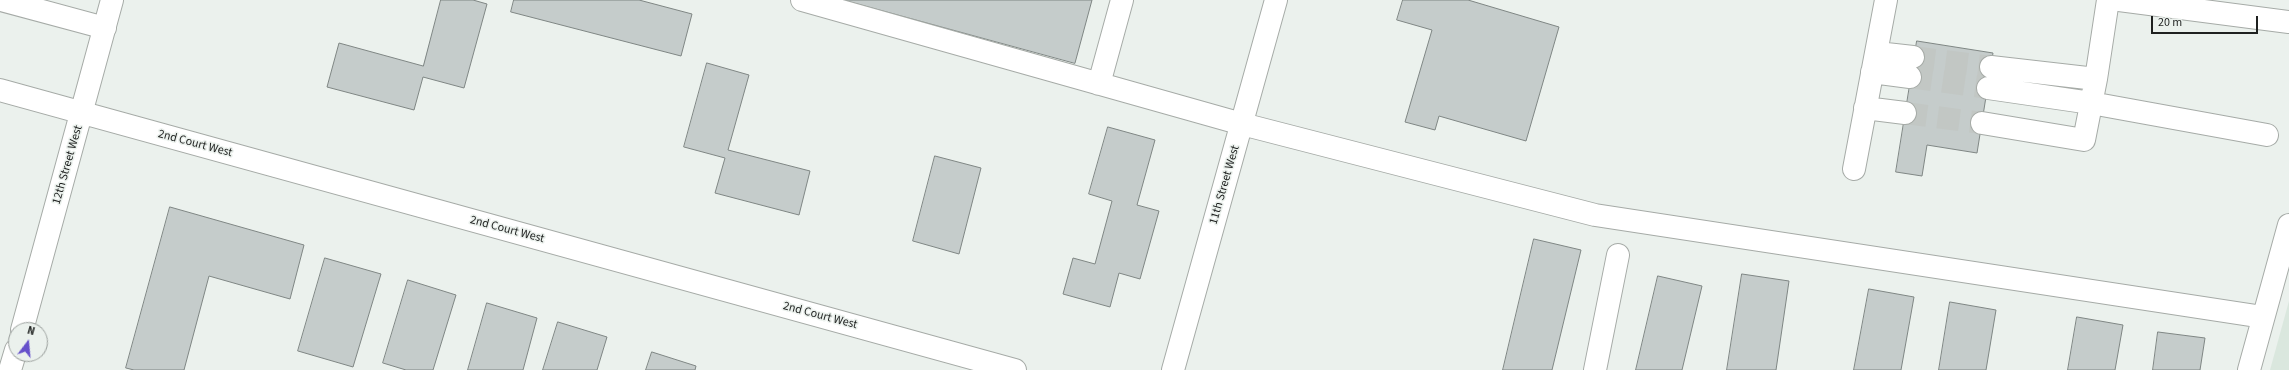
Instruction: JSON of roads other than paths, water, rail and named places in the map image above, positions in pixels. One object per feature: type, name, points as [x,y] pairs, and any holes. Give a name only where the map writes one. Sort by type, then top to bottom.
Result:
[{"type":"street","points":[[1,0],[48,6],[105,28]]},
{"type":"street","name":"12th Street West","points":[[24,322],[112,0]]},
{"type":"street","points":[[802,0],[1242,124],[1595,215],[2263,317]]},
{"type":"street","points":[[1099,84],[1122,0]]},
{"type":"street","name":"11th Street West","points":[[1174,370],[1276,0]]},
{"type":"street","points":[[1854,168],[1886,0]]},
{"type":"street","points":[[1982,123],[2084,140],[2096,79],[2108,0]]},
{"type":"street","points":[[2118,0],[2289,22]]},
{"type":"street","points":[[1875,62],[1912,67]]},
{"type":"street","points":[[2096,79],[1990,78],[2091,103],[2267,134]]},
{"type":"street","name":"2nd Court West","points":[[0,90],[1015,370]]},
{"type":"street","points":[[1865,108],[1905,113]]},
{"type":"street","points":[[2249,370],[2289,225]]},
{"type":"street","points":[[1595,370],[1618,255]]},
{"type":"tunnel","points":[[1913,57],[1991,67]]},
{"type":"tunnel","points":[[1910,77],[1988,88]]},
{"type":"tunnel","points":[[1905,113],[1982,123]]}]
